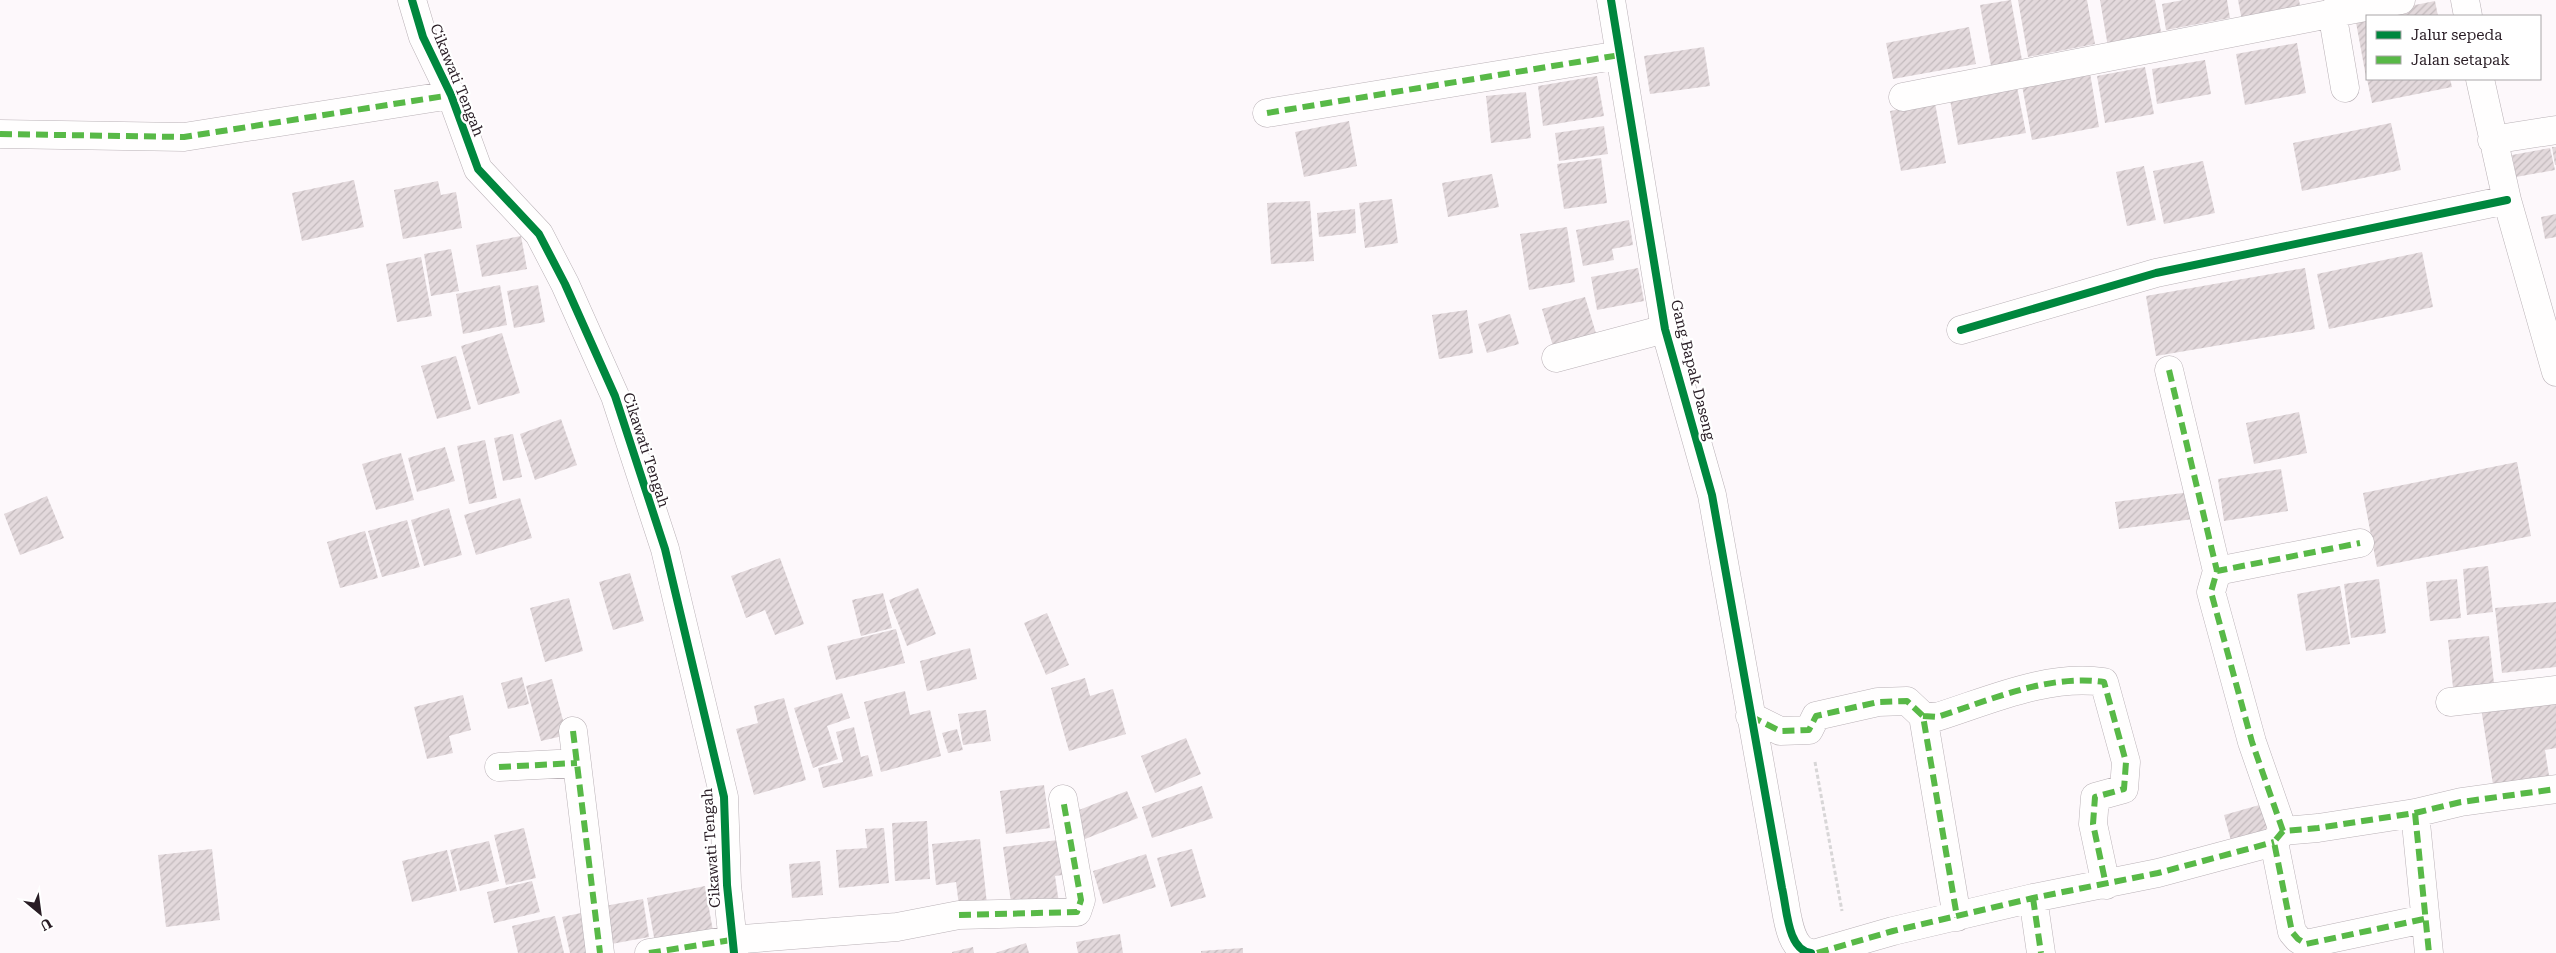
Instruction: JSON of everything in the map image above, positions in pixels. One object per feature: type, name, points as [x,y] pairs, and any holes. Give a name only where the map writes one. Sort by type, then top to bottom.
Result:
[{"type":"street","name":"Cikawati Tengah","points":[[412,0],[423,37],[451,95],[478,169],[485,179],[504,195],[540,234],[565,284],[615,396],[664,549],[724,797],[733,947]]},
{"type":"street","name":"Gang Bapak Daseng","points":[[1611,0],[1665,329],[1712,496],[1750,716],[1793,938],[1798,948],[1804,952],[1812,953]]},
{"type":"street","points":[[1903,97],[2401,0]]},
{"type":"street","points":[[2465,0],[2468,15]]},
{"type":"street","points":[[2332,12],[2345,88]]},
{"type":"street","points":[[1267,113],[1620,55]]},
{"type":"street","points":[[2480,80],[2492,140],[2507,200],[2552,342],[2556,372]]},
{"type":"street","points":[[0,134],[184,137],[451,95]]},
{"type":"street","points":[[2492,140],[2556,130]]},
{"type":"street","points":[[1961,330],[2156,273],[2507,200]]},
{"type":"street","points":[[1556,358],[1665,329]]},
{"type":"street","points":[[2169,370],[2218,571],[2211,592],[2278,837],[2292,932],[2306,944],[2424,919]]},
{"type":"street","points":[[2218,571],[2360,543]]},
{"type":"street","points":[[1923,716],[1937,717],[2052,681],[2086,679],[2104,682],[2126,762],[2124,789],[2095,798],[2093,824],[2106,885]]},
{"type":"street","points":[[2450,702],[2556,690]]},
{"type":"street","points":[[1750,716],[1780,731],[1808,730],[1816,716],[1878,702],[1907,701],[1923,716],[1957,917]]},
{"type":"street","points":[[573,731],[600,953]]},
{"type":"street","points":[[499,767],[577,763]]},
{"type":"street","points":[[1817,953],[2033,898],[2106,885],[2278,837],[2415,813],[2461,802],[2556,790]]},
{"type":"street","points":[[649,953],[733,947],[897,927],[960,915],[1077,912],[1081,900],[1063,799]]},
{"type":"street","points":[[2415,813],[2424,919],[2429,953]]},
{"type":"street","points":[[2033,898],[2041,953]]},
{"type":"path","points":[[1808,730],[1848,944]]},
{"type":"building","points":[[2011,0],[2022,60],[1991,66],[1980,5]]},
{"type":"building","points":[[2018,0],[2087,0],[2095,44],[2028,57]]},
{"type":"building","points":[[2100,0],[2155,0],[2162,37],[2108,47]]},
{"type":"building","points":[[2183,0],[2227,0],[2230,18],[2166,30],[2162,4]]},
{"type":"building","points":[[2238,0],[2299,0],[2301,10],[2242,21]]},
{"type":"building","points":[[2435,1],[2438,15],[2366,15],[2366,77],[2355,17]]},
{"type":"building","points":[[1969,27],[1976,64],[1893,79],[1886,43]]},
{"type":"building","points":[[2297,43],[2306,93],[2245,105],[2236,54]]},
{"type":"building","points":[[1704,47],[1710,86],[1650,94],[1644,56]]},
{"type":"building","points":[[2205,60],[2211,94],[2157,104],[2152,69]]},
{"type":"building","points":[[2145,67],[2154,114],[2105,123],[2097,76]]},
{"type":"building","points":[[2090,73],[2099,127],[2032,140],[2022,85]]},
{"type":"building","points":[[1597,76],[1604,116],[1543,126],[1538,86]]},
{"type":"building","points":[[2367,80],[2450,80],[2452,87],[2372,103]]},
{"type":"building","points":[[2016,82],[2026,133],[1958,145],[1949,94]]},
{"type":"building","points":[[1526,92],[1531,138],[1491,143],[1486,96]]},
{"type":"building","points":[[1935,103],[1946,163],[1901,171],[1890,111]]},
{"type":"building","points":[[1349,121],[1357,166],[1304,177],[1295,132]]},
{"type":"building","points":[[2391,123],[2401,170],[2302,191],[2293,143]]},
{"type":"building","points":[[1604,126],[1608,154],[1559,161],[1555,133]]},
{"type":"building","points":[[2552,147],[2556,147],[2556,165],[2555,165]]},
{"type":"building","points":[[2550,148],[2555,170],[2516,177],[2512,155]]},
{"type":"building","points":[[1601,158],[1607,203],[1564,209],[1557,164]]},
{"type":"building","points":[[2203,161],[2215,213],[2164,224],[2153,171]]},
{"type":"building","points":[[2144,166],[2156,220],[2127,226],[2116,172]]},
{"type":"building","points":[[1492,174],[1499,207],[1448,217],[1442,183]]},
{"type":"building","points":[[354,180],[364,227],[302,241],[292,193]]},
{"type":"building","points":[[438,181],[441,195],[456,192],[462,228],[403,239],[394,190]]},
{"type":"building","points":[[1392,199],[1398,243],[1365,248],[1359,203]]},
{"type":"building","points":[[1310,201],[1314,261],[1271,264],[1267,203]]},
{"type":"building","points":[[1355,209],[1356,233],[1319,237],[1317,213]]},
{"type":"building","points":[[2556,214],[2556,237],[2545,239],[2541,217]]},
{"type":"building","points":[[1629,220],[1633,245],[1612,249],[1614,260],[1583,266],[1576,230]]},
{"type":"building","points":[[1567,227],[1575,282],[1529,290],[1520,234]]},
{"type":"building","points":[[521,236],[527,269],[482,277],[476,245]]},
{"type":"building","points":[[451,249],[459,291],[431,296],[424,254]]},
{"type":"building","points":[[2422,252],[2433,307],[2329,329],[2317,274]]},
{"type":"building","points":[[421,257],[432,316],[397,322],[386,264]]},
{"type":"building","points":[[1638,268],[1644,301],[1597,310],[1591,277]]},
{"type":"building","points":[[2305,268],[2315,329],[2156,356],[2146,296]]},
{"type":"building","points":[[500,285],[507,325],[463,334],[456,294]]},
{"type":"building","points":[[538,285],[545,322],[514,328],[507,291]]},
{"type":"building","points":[[1585,297],[1598,340],[1555,353],[1542,309]]},
{"type":"building","points":[[1467,310],[1473,353],[1439,359],[1432,315]]},
{"type":"building","points":[[1510,314],[1519,344],[1487,353],[1478,324]]},
{"type":"building","points":[[502,333],[520,393],[478,405],[461,346]]},
{"type":"building","points":[[456,356],[471,409],[437,419],[421,366]]},
{"type":"building","points":[[2299,412],[2307,453],[2254,464],[2246,423]]},
{"type":"building","points":[[561,419],[577,465],[535,480],[520,434]]},
{"type":"building","points":[[513,434],[522,477],[503,481],[494,438]]},
{"type":"building","points":[[485,440],[497,498],[469,504],[457,446]]},
{"type":"building","points":[[445,447],[455,481],[417,492],[408,458]]},
{"type":"building","points":[[401,453],[414,500],[376,510],[362,464]]},
{"type":"building","points":[[2517,462],[2531,536],[2377,567],[2363,493]]},
{"type":"building","points":[[2281,469],[2288,511],[2224,521],[2218,479]]},
{"type":"building","points":[[2190,492],[2193,519],[2119,529],[2115,502]]},
{"type":"building","points":[[47,496],[64,538],[20,555],[4,514]]},
{"type":"building","points":[[520,498],[532,538],[476,555],[464,515]]},
{"type":"building","points":[[449,508],[462,555],[424,566],[411,520]]},
{"type":"building","points":[[407,520],[420,567],[382,577],[368,531]]},
{"type":"building","points":[[365,531],[378,578],[340,588],[327,542]]},
{"type":"building","points":[[780,558],[804,624],[775,635],[765,610],[746,618],[731,576]]},
{"type":"building","points":[[2488,566],[2493,612],[2467,615],[2463,569]]},
{"type":"building","points":[[630,573],[644,621],[613,630],[599,582]]},
{"type":"building","points":[[2379,579],[2386,633],[2351,638],[2344,584]]},
{"type":"building","points":[[2457,579],[2461,618],[2430,621],[2426,582]]},
{"type":"building","points":[[2340,586],[2350,644],[2306,651],[2297,594]]},
{"type":"building","points":[[918,588],[936,634],[907,646],[889,600]]},
{"type":"building","points":[[883,593],[892,628],[861,636],[852,600]]},
{"type":"building","points":[[569,598],[583,651],[545,662],[530,608]]},
{"type":"building","points":[[2556,602],[2556,667],[2502,673],[2495,608]]},
{"type":"building","points":[[1047,613],[1069,665],[1046,675],[1024,623]]},
{"type":"building","points":[[896,629],[905,663],[836,680],[827,646]]},
{"type":"building","points":[[2489,636],[2495,693],[2454,697],[2448,640]]},
{"type":"building","points":[[970,648],[977,679],[927,691],[920,661]]},
{"type":"building","points":[[522,677],[529,704],[508,709],[501,683]]},
{"type":"building","points":[[1085,678],[1090,696],[1113,689],[1126,734],[1069,751],[1051,688]]},
{"type":"building","points":[[552,679],[567,735],[541,741],[526,686]]},
{"type":"building","points":[[905,691],[910,715],[930,710],[941,756],[881,772],[864,702]]},
{"type":"building","points":[[842,693],[850,718],[827,726],[838,759],[813,768],[794,708]]},
{"type":"building","points":[[463,695],[471,730],[449,736],[453,753],[427,759],[414,707]]},
{"type":"building","points":[[2556,696],[2556,748],[2545,750],[2550,782],[2494,791],[2481,708]]},
{"type":"building","points":[[784,698],[806,780],[754,795],[736,729],[758,723],[754,706]]},
{"type":"building","points":[[986,710],[991,741],[963,745],[958,714]]},
{"type":"building","points":[[854,727],[861,757],[868,755],[873,776],[823,788],[818,768],[843,762],[836,732]]},
{"type":"building","points":[[957,729],[963,750],[948,753],[942,733]]},
{"type":"building","points":[[1186,738],[1201,774],[1155,793],[1141,756]]},
{"type":"building","points":[[1044,785],[1050,828],[1006,834],[1000,791]]},
{"type":"building","points":[[1202,786],[1213,818],[1152,838],[1142,807]]},
{"type":"building","points":[[1127,791],[1138,818],[1085,839],[1074,812]]},
{"type":"building","points":[[2263,804],[2272,838],[2233,848],[2224,815]]},
{"type":"building","points":[[927,821],[930,879],[895,881],[892,823]]},
{"type":"building","points":[[524,828],[536,878],[506,885],[494,835]]},
{"type":"building","points":[[884,828],[889,883],[839,888],[836,850],[867,848],[865,829]]},
{"type":"building","points":[[980,839],[987,904],[959,906],[956,882],[936,885],[932,844]]},
{"type":"building","points":[[1066,839],[1070,874],[1055,876],[1059,903],[1012,909],[1003,847]]},
{"type":"building","points":[[489,841],[499,881],[460,891],[450,850]]},
{"type":"building","points":[[212,849],[220,920],[166,927],[158,855]]},
{"type":"building","points":[[1192,849],[1206,897],[1171,907],[1157,858]]},
{"type":"building","points":[[447,850],[457,891],[412,902],[402,861]]},
{"type":"building","points":[[1146,854],[1156,887],[1103,904],[1093,871]]},
{"type":"building","points":[[820,861],[823,895],[792,898],[789,864]]},
{"type":"building","points":[[532,881],[540,912],[494,923],[487,892]]},
{"type":"building","points":[[705,886],[713,931],[655,943],[647,898]]},
{"type":"building","points":[[643,899],[649,937],[606,945],[599,907]]},
{"type":"building","points":[[586,912],[594,953],[570,953],[562,917]]},
{"type":"building","points":[[555,916],[564,953],[518,953],[512,926]]},
{"type":"building","points":[[1120,934],[1123,953],[1078,953],[1076,942]]},
{"type":"building","points":[[1026,943],[1029,953],[995,953]]},
{"type":"building","points":[[973,947],[974,953],[952,953],[952,952]]},
{"type":"building","points":[[1243,948],[1243,953],[1201,953],[1201,951]]},
{"type":"marked path","points":[[1267,113],[1620,55]]},
{"type":"marked path","points":[[0,134],[184,137],[451,95]]},
{"type":"marked path","points":[[2169,370],[2217,571]]},
{"type":"marked path","points":[[2283,831],[2252,742],[2211,592],[2217,571],[2360,543]]},
{"type":"marked path","points":[[1923,716],[1937,717],[1999,696],[2040,685],[2061,682],[2104,682],[2126,762],[2124,789],[2095,797],[2093,824],[2106,885]]},
{"type":"marked path","points":[[1750,716],[1780,731],[1809,730],[1816,716],[1878,702],[1907,701],[1923,716],[1957,917]]},
{"type":"marked path","points":[[573,731],[600,953]]},
{"type":"marked path","points":[[499,767],[577,763]]},
{"type":"marked path","points":[[2424,919],[2306,944],[2292,932],[2274,842],[2283,831],[2318,828],[2415,813],[2461,802],[2556,789]]},
{"type":"marked path","points":[[959,915],[1077,912],[1081,900],[1063,799]]},
{"type":"marked path","points":[[2415,813],[2429,953]]},
{"type":"marked path","points":[[1817,953],[1893,931],[2033,898],[2158,873],[2274,842]]},
{"type":"marked path","points":[[2033,898],[2041,953]]},
{"type":"marked path","points":[[649,953],[731,940]]},
{"type":"cycle path","points":[[412,0],[423,37],[451,95],[478,169],[539,234],[565,284],[615,396],[665,549],[724,797],[727,885],[734,953]]},
{"type":"cycle path","points":[[1611,0],[1665,329],[1712,495],[1789,927],[1797,944],[1803,950],[1811,953]]},
{"type":"cycle path","points":[[1961,330],[2156,273],[2507,200]]}]
